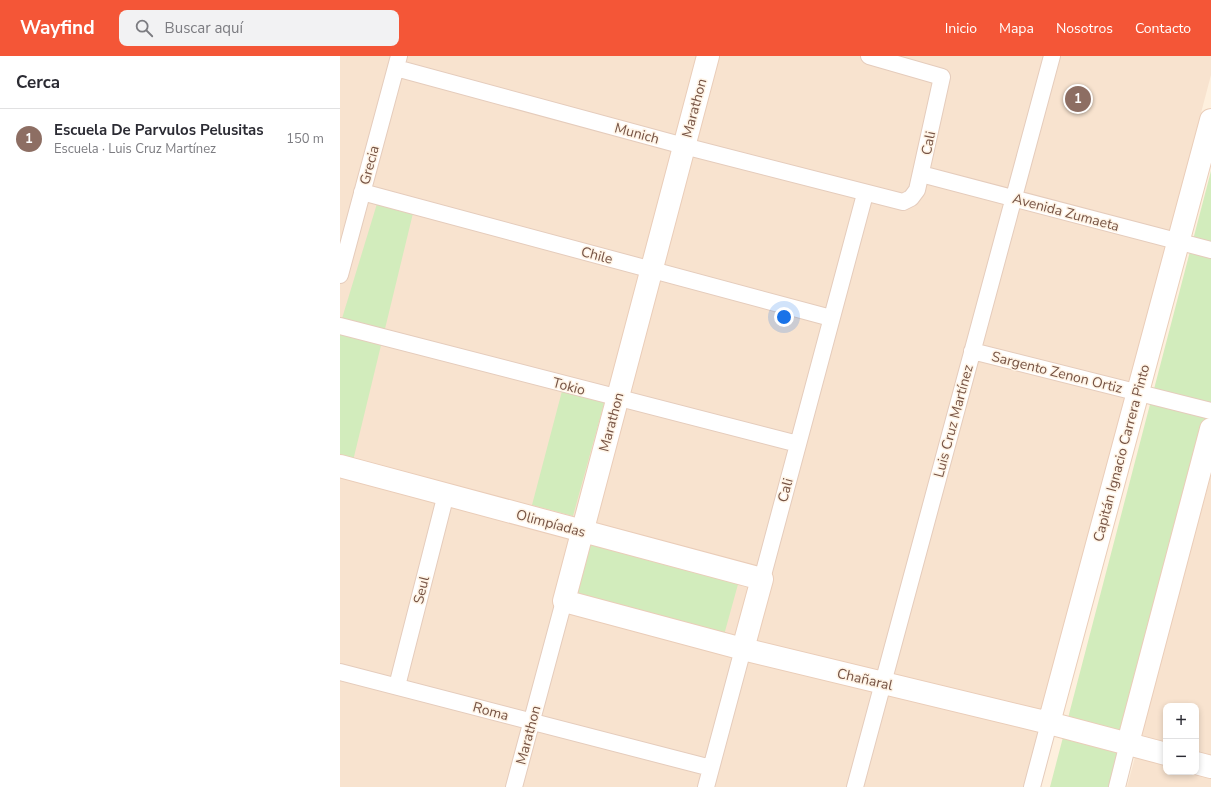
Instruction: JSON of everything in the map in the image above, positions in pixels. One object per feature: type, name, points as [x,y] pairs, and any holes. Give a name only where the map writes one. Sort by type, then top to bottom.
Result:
[{"type":"street","name":"Marathon","points":[[514,787],[708,56]]},
{"type":"street","name":"Cali","points":[[869,56],[942,77],[921,174],[914,194],[903,202]]},
{"type":"street","name":"Luis Cruz Martínez","points":[[855,787],[1052,56]]},
{"type":"street","name":"Munich","points":[[397,62],[684,146],[865,194],[903,202]]},
{"type":"street","name":"Grecia","points":[[340,275],[343,250],[362,192],[397,62]]},
{"type":"street","name":"Capitán Ignacio Carrera Pinto","points":[[1032,787],[1211,120]]},
{"type":"street","name":"Avenida Zumaeta","points":[[921,174],[1211,250]]},
{"type":"street","name":"Chile","points":[[362,192],[832,318]]},
{"type":"street","name":"Cali","points":[[706,787],[865,194]]},
{"type":"street","name":"Tokio","points":[[340,326],[798,444]]},
{"type":"street","name":"Sargento Zenon Ortiz","points":[[972,351],[1211,411]]},
{"type":"street","points":[[1117,787],[1211,430]]},
{"type":"street","name":"Olimpíadas","points":[[340,466],[762,579]]},
{"type":"street","name":"Seul","points":[[397,686],[446,494]]},
{"type":"street","name":"Chañaral","points":[[564,601],[743,650],[1049,723],[1163,753]]},
{"type":"street","name":"Roma","points":[[340,672],[711,768]]},
{"type":"street","points":[[1199,764],[1211,767]]},
{"type":"shaded area","points":[[340,56],[1211,56],[1211,75],[1024,787],[340,787]]},
{"type":"shaded area","points":[[1211,475],[1211,787],[1127,787]]},
{"type":"green space","points":[[1211,171],[1211,408],[1112,787],[1050,787]]},
{"type":"green space","points":[[379,197],[415,205],[352,465],[340,460],[340,325]]},
{"type":"green space","points":[[562,391],[605,400],[573,516],[532,505]]},
{"type":"green space","points":[[589,540],[740,577],[724,635],[575,593]]},
{"type":"place","name":"Escuela De Parvulos Pelusitas","points":[[1078,99]]}]
